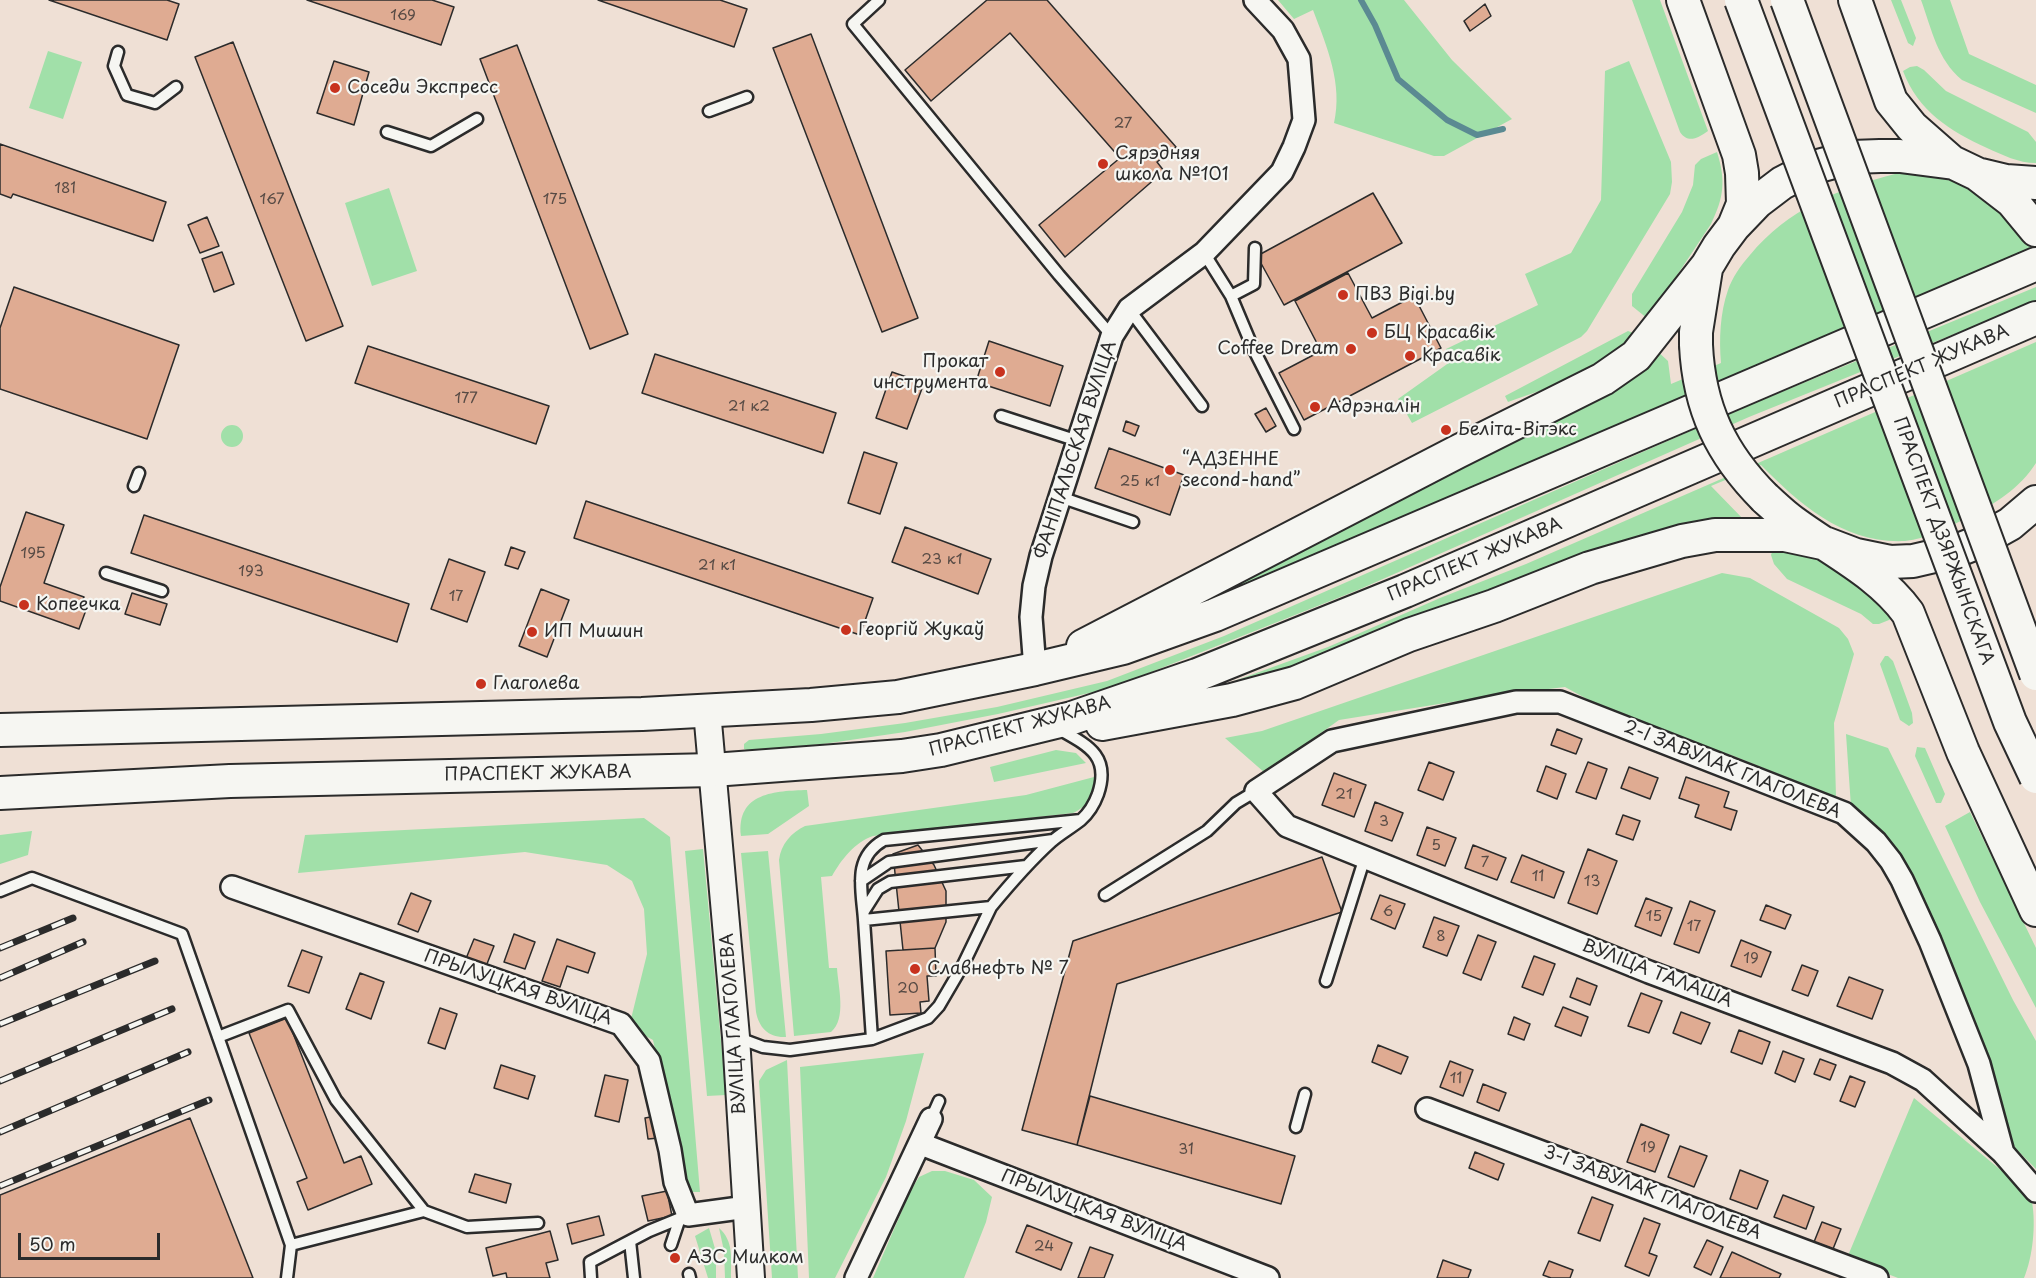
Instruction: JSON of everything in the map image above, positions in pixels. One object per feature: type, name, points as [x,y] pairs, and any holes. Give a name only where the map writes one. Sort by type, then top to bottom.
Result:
[{"type":"main road","points":[[1683,0],[1739,155],[1743,204],[1734,226]]},
{"type":"main road","name":"ПРАСПЕКТ ДЗЯРЖЫНСКАГА","points":[[1741,0],[2010,722],[2036,777]]},
{"type":"main road","points":[[1786,0],[2036,674]]},
{"type":"main road","points":[[1855,0],[1891,101],[1912,127],[1966,169]]},
{"type":"main road","points":[[1040,668],[1603,379],[1636,356],[1707,266],[1734,226],[1757,202],[1782,183],[1811,168],[1852,157],[1900,156],[1966,169],[2006,181],[2024,192],[2036,230]]},
{"type":"main road","points":[[0,730],[707,711],[811,705],[898,697],[1040,668],[1123,648],[1215,615],[2036,264]]},
{"type":"main road","points":[[1707,266],[1696,332],[1697,367],[1705,404],[1717,435],[1738,469],[1765,498],[1792,521],[1869,574],[1895,597],[1908,613],[1963,752],[2036,910]]},
{"type":"main road","name":"ПРАСПЕКТ ЖУКАВА","points":[[0,793],[230,781],[713,770],[902,756],[941,750],[1060,721],[1197,675],[1406,591],[2036,318]]},
{"type":"main road","points":[[1060,721],[1104,724],[1233,700],[1295,683],[1410,635],[1494,606],[1590,568],[1682,541],[1715,535],[1785,535],[1890,562],[1930,558],[1976,543],[2010,524],[2036,502]]},
{"type":"street","name":"ФАНІПАЛЬСКАЯ ВУЛІЦА","points":[[1040,668],[1031,617],[1034,586],[1041,556],[1112,336],[1129,309],[1204,253],[1282,172],[1304,120],[1299,59],[1283,30],[1255,0]]},
{"type":"street","name":"2-І ЗАВУЛАК ГЛАГОЛЕВА","points":[[1256,791],[1332,741],[1516,702],[1560,702],[1844,813],[1862,828],[1891,861],[1930,941],[1979,1064],[2003,1153]]},
{"type":"street","name":"ВУЛІЦА ГЛАГОЛЕВА","points":[[707,711],[736,1037],[751,1278]]},
{"type":"street","name":"ВУЛІЦА ТАЛАША","points":[[1256,791],[1287,826],[1648,972],[1892,1063],[1923,1080],[2003,1153],[2036,1191]]},
{"type":"street","name":"ПРЫЛУЦКАЯ ВУЛІЦА","points":[[232,887],[621,1024],[649,1061],[684,1218]]},
{"type":"street","name":"3-І ЗАВУЛАК ГЛАГОЛЕВА","points":[[1427,1109],[1877,1278]]},
{"type":"street","points":[[856,1278],[935,1110]]},
{"type":"street","name":"ПРЫЛУЦКАЯ ВУЛІЦА","points":[[921,1144],[1268,1278]]},
{"type":"street","points":[[684,1218],[747,1207]]},
{"type":"lane","points":[[879,0],[853,24],[1059,275],[1112,336]]},
{"type":"lane","points":[[118,52],[114,66],[127,95],[155,103],[176,87]]},
{"type":"lane","points":[[709,111],[747,97]]},
{"type":"lane","points":[[387,132],[431,146],[477,119]]},
{"type":"lane","points":[[1231,296],[1254,284],[1256,248]]},
{"type":"lane","points":[[1204,253],[1231,296],[1252,346],[1294,429]]},
{"type":"lane","points":[[1129,309],[1202,406]]},
{"type":"lane","points":[[1001,416],[1078,441]]},
{"type":"lane","points":[[134,486],[139,473]]},
{"type":"lane","points":[[1060,497],[1133,522]]},
{"type":"lane","points":[[106,573],[162,591]]},
{"type":"lane","points":[[736,1037],[763,1047],[790,1050],[872,1039],[928,1018],[939,1006],[963,965],[991,907],[1026,866],[1053,840],[1081,820],[1093,807],[1102,775],[1101,763],[1092,751],[1078,741],[1060,721]]},
{"type":"lane","points":[[1105,895],[1207,831],[1236,803],[1256,791]]},
{"type":"lane","points":[[872,1039],[861,881],[864,859],[873,846],[884,840],[1081,820]]},
{"type":"lane","points":[[861,881],[889,862],[1053,840]]},
{"type":"lane","points":[[1326,981],[1365,857]]},
{"type":"lane","points":[[864,915],[878,889],[890,882],[1026,866]]},
{"type":"lane","points":[[0,891],[32,878],[182,934],[291,1245],[287,1278]]},
{"type":"lane","points":[[864,915],[991,907]]},
{"type":"lane","points":[[218,1037],[288,1010],[336,1100],[424,1211],[467,1227],[538,1223]]},
{"type":"lane","points":[[1296,1127],[1305,1094]]},
{"type":"lane","points":[[291,1245],[424,1211]]},
{"type":"lane","points":[[591,1278],[590,1262],[649,1231],[684,1218]]},
{"type":"lane","points":[[671,1245],[684,1218]]},
{"type":"lane","points":[[630,1241],[634,1278]]},
{"type":"green space","points":[[1278,0],[1404,0],[1452,60],[1512,119],[1444,156],[1434,156],[1334,123],[1335,80],[1313,10],[1294,19]]},
{"type":"green space","points":[[1632,0],[1660,0],[1708,131],[1701,136],[1690,139],[1680,132]]},
{"type":"green space","points":[[1891,0],[1901,0],[1916,38],[1913,46],[1908,43]]},
{"type":"green space","points":[[1921,0],[1950,0],[1969,54],[2036,85],[2036,113],[1962,80],[1941,53]]},
{"type":"green space","points":[[48,51],[82,62],[63,119],[29,108]]},
{"type":"green space","points":[[1629,61],[1671,162],[1670,194],[1587,331],[1581,337],[1412,423],[1398,399],[1450,362],[1446,349],[1538,305],[1525,274],[1571,253],[1601,200],[1605,71]]},
{"type":"green space","points":[[1917,66],[1946,91],[2028,132],[2036,142],[2036,163],[2005,156],[1948,127],[1926,108],[1909,85],[1903,71]]},
{"type":"green space","points":[[1717,152],[1722,172],[1722,189],[1711,224],[1648,319],[1632,306],[1632,294],[1682,212],[1693,185],[1695,165],[1701,159]]},
{"type":"green space","points":[[1895,174],[1918,174],[1965,183],[2036,236],[2036,249],[1201,604],[1198,597],[1655,349],[1668,361],[1671,384],[1721,363],[1723,308],[1732,281],[1750,255],[1780,225],[1797,213],[1854,186]]},
{"type":"green space","points":[[389,188],[417,271],[372,286],[345,203]]},
{"type":"green space","points":[[2036,287],[2036,301],[1749,417],[1358,590],[1111,688],[998,714],[905,732],[823,744],[750,751],[744,749],[744,744],[749,740],[821,734],[905,723],[997,707],[1107,681],[1224,636],[1745,407]]},
{"type":"green space","points":[[1628,331],[1636,334],[1624,347],[1594,368],[1508,402],[1505,396]]},
{"type":"green space","points":[[2036,342],[2036,463],[2015,488],[1997,501],[1938,532],[1905,541],[1883,540],[1843,529],[1808,507],[1761,465],[1711,486],[1745,521],[1240,689],[1215,688],[1328,647],[1440,598],[1526,564]]},
{"type":"green space","points":[[232,425],[240,428],[243,436],[240,444],[232,447],[224,444],[221,436],[224,428]]},
{"type":"green space","points":[[1774,546],[1828,562],[1871,587],[1894,618],[1873,624],[1861,614],[1787,579],[1774,564],[1771,555]]},
{"type":"green space","points":[[1722,573],[1750,578],[1839,628],[1848,639],[1854,654],[1834,723],[1836,797],[1731,755],[1638,727],[1565,687],[1483,697],[1339,720],[1265,773],[1225,738],[1262,731]]},
{"type":"green space","points":[[1885,656],[1893,661],[1912,713],[1913,723],[1909,726],[1900,720],[1880,664]]},
{"type":"green space","points":[[1846,734],[1888,748],[2013,1000],[2036,1041],[2036,1169],[2008,1141],[1972,1026],[1851,807]]},
{"type":"green space","points":[[1917,747],[1925,748],[1945,794],[1941,803],[1936,803],[1915,756]]},
{"type":"green space","points":[[1056,750],[1076,753],[1086,763],[994,782],[990,767]]},
{"type":"green space","points":[[1094,777],[1094,789],[1090,799],[1073,813],[873,836],[854,847],[832,876],[821,877],[829,968],[837,968],[839,1019],[831,1032],[794,1036],[779,860],[784,844],[795,832],[805,826],[1026,795]]},
{"type":"green space","points":[[807,790],[809,806],[768,834],[741,836],[741,821],[745,810],[752,802],[771,793]]},
{"type":"green space","points":[[1970,812],[2036,948],[2036,1008],[1980,902],[1945,826]]},
{"type":"green space","points":[[644,818],[670,837],[700,1192],[686,1192],[653,1040],[629,1027],[647,954],[644,909],[632,881],[607,865],[525,852],[298,873],[305,835]]},
{"type":"green space","points":[[32,831],[28,855],[0,864],[0,835]]},
{"type":"green space","points":[[703,849],[726,1095],[707,1096],[685,851]]},
{"type":"green space","points":[[768,851],[786,1037],[775,1036],[766,1031],[756,1012],[741,853]]},
{"type":"green space","points":[[924,1053],[906,1121],[886,1177],[835,1278],[809,1278],[800,1067]]},
{"type":"green space","points":[[787,1060],[798,1278],[772,1278],[759,1081],[766,1070]]},
{"type":"green space","points":[[1914,1098],[2020,1186],[2031,1200],[2034,1220],[2033,1240],[2024,1278],[1898,1278],[1847,1258]]},
{"type":"green space","points":[[932,1171],[945,1171],[974,1180],[992,1197],[986,1222],[964,1278],[873,1278],[910,1192],[919,1177]]},
{"type":"green space","points":[[709,1228],[716,1252],[716,1278],[708,1278],[695,1236]]},
{"type":"green space","points":[[719,1228],[729,1245],[731,1278],[725,1278],[724,1251]]},
{"type":"building","points":[[49,0],[167,0],[179,4],[167,40]]},
{"type":"building","points":[[307,0],[432,0],[454,7],[441,45]]},
{"type":"building","points":[[598,0],[720,0],[747,9],[734,47]]},
{"type":"building","points":[[987,0],[1047,0],[1176,147],[1157,162],[1164,171],[1065,257],[1039,225],[1120,158],[1010,33],[931,101],[905,70]]},
{"type":"building","points":[[1485,4],[1491,16],[1470,31],[1464,21]]},
{"type":"building","points":[[811,34],[918,318],[882,332],[773,48]]},
{"type":"building","points":[[233,42],[343,326],[306,341],[195,57]]},
{"type":"building","points":[[517,45],[628,334],[590,349],[480,59]]},
{"type":"building","points":[[334,61],[369,72],[354,125],[317,113]]},
{"type":"building","points":[[0,144],[166,202],[153,241],[13,194],[11,198],[0,194]]},
{"type":"building","points":[[1373,193],[1402,243],[1284,305],[1257,256]]},
{"type":"building","points":[[207,217],[219,246],[200,253],[188,225]]},
{"type":"building","points":[[222,252],[234,284],[214,292],[202,259]]},
{"type":"building","name":"БЦ Красавік","points":[[1348,273],[1372,318],[1414,296],[1441,348],[1304,420],[1279,373],[1321,351],[1295,301]]},
{"type":"building","points":[[14,287],[179,345],[147,439],[0,389],[0,328]]},
{"type":"building","points":[[989,341],[1063,366],[1050,406],[976,382]]},
{"type":"building","points":[[368,346],[549,406],[536,444],[355,383]]},
{"type":"building","points":[[655,354],[836,413],[823,453],[642,393]]},
{"type":"building","points":[[892,372],[924,383],[907,429],[876,418]]},
{"type":"building","points":[[1266,408],[1276,426],[1266,432],[1255,414]]},
{"type":"building","points":[[1126,421],[1139,426],[1135,436],[1123,431]]},
{"type":"building","points":[[1109,448],[1184,475],[1170,515],[1095,488]]},
{"type":"building","points":[[864,452],[897,463],[880,514],[848,503]]},
{"type":"building","points":[[586,501],[873,598],[860,635],[574,538]]},
{"type":"building","points":[[26,512],[64,525],[44,583],[84,597],[80,608],[86,610],[79,629],[0,601],[0,587]]},
{"type":"building","points":[[144,515],[409,604],[397,642],[131,553]]},
{"type":"building","points":[[905,527],[991,559],[978,594],[892,562]]},
{"type":"building","points":[[511,547],[525,552],[518,569],[505,565]]},
{"type":"building","points":[[449,559],[485,572],[467,622],[431,609]]},
{"type":"building","points":[[541,589],[569,600],[547,657],[519,646]]},
{"type":"building","points":[[132,593],[167,604],[160,625],[125,614]]},
{"type":"building","points":[[1557,729],[1582,739],[1576,754],[1551,745]]},
{"type":"building","points":[[1429,762],[1454,772],[1443,800],[1418,790]]},
{"type":"building","points":[[1588,762],[1607,769],[1596,799],[1576,792]]},
{"type":"building","points":[[1546,766],[1566,774],[1557,799],[1537,791]]},
{"type":"building","points":[[1629,767],[1658,778],[1650,799],[1621,788]]},
{"type":"building","points":[[1334,773],[1366,785],[1354,817],[1322,805]]},
{"type":"building","points":[[1686,777],[1729,792],[1724,807],[1737,811],[1731,830],[1695,817],[1699,805],[1679,798]]},
{"type":"building","points":[[1375,802],[1403,813],[1392,841],[1365,831]]},
{"type":"building","points":[[1623,815],[1640,821],[1633,840],[1616,834]]},
{"type":"building","points":[[1427,827],[1456,838],[1445,866],[1417,855]]},
{"type":"building","points":[[918,845],[934,865],[946,891],[946,922],[935,948],[903,950],[893,854]]},
{"type":"building","points":[[1473,845],[1506,858],[1497,880],[1465,868]]},
{"type":"building","points":[[1588,849],[1617,861],[1597,914],[1568,903]]},
{"type":"building","points":[[1522,855],[1564,872],[1554,898],[1511,882]]},
{"type":"building","points":[[1322,857],[1342,912],[1117,984],[1077,1145],[1022,1130],[1073,941]]},
{"type":"building","points":[[411,893],[431,901],[418,932],[398,924]]},
{"type":"building","points":[[1380,895],[1405,904],[1395,929],[1371,919]]},
{"type":"building","points":[[1646,898],[1672,908],[1661,936],[1635,926]]},
{"type":"building","points":[[1690,901],[1715,911],[1699,953],[1674,944]]},
{"type":"building","points":[[1766,905],[1791,915],[1785,929],[1760,920]]},
{"type":"building","points":[[1434,917],[1459,926],[1447,956],[1423,947]]},
{"type":"building","points":[[514,934],[535,942],[525,969],[504,962]]},
{"type":"building","points":[[1478,935],[1496,942],[1481,980],[1463,973]]},
{"type":"building","points":[[474,939],[494,946],[485,969],[465,961]]},
{"type":"building","points":[[557,939],[595,953],[588,973],[567,966],[560,987],[542,981]]},
{"type":"building","points":[[1741,940],[1771,952],[1761,977],[1731,966]]},
{"type":"building","points":[[935,948],[936,976],[927,976],[929,1001],[920,1002],[921,1013],[890,1015],[886,951]]},
{"type":"building","points":[[302,950],[322,957],[309,993],[288,986]]},
{"type":"building","points":[[1534,956],[1555,964],[1543,995],[1522,987]]},
{"type":"building","points":[[1802,965],[1818,971],[1808,996],[1792,990]]},
{"type":"building","points":[[360,973],[384,982],[371,1019],[346,1009]]},
{"type":"building","points":[[1849,977],[1883,990],[1872,1019],[1837,1006]]},
{"type":"building","points":[[1577,978],[1597,986],[1590,1005],[1570,997]]},
{"type":"building","points":[[1641,993],[1662,1001],[1649,1033],[1628,1026]]},
{"type":"building","points":[[1563,1007],[1588,1017],[1581,1036],[1555,1026]]},
{"type":"building","points":[[440,1008],[457,1014],[445,1049],[428,1043]]},
{"type":"building","points":[[1681,1012],[1710,1023],[1701,1044],[1673,1033]]},
{"type":"building","points":[[1514,1017],[1530,1024],[1524,1040],[1508,1034]]},
{"type":"building","points":[[287,1018],[344,1163],[361,1156],[372,1184],[308,1210],[297,1182],[307,1178],[249,1033]]},
{"type":"building","points":[[1739,1030],[1770,1042],[1762,1064],[1731,1052]]},
{"type":"building","points":[[1378,1045],[1408,1057],[1401,1074],[1372,1062]]},
{"type":"building","points":[[1783,1051],[1804,1059],[1795,1082],[1775,1073]]},
{"type":"building","points":[[1820,1059],[1836,1065],[1830,1080],[1814,1074]]},
{"type":"building","points":[[1450,1061],[1473,1070],[1463,1096],[1440,1087]]},
{"type":"building","points":[[501,1065],[535,1076],[528,1099],[494,1088]]},
{"type":"building","points":[[605,1075],[628,1080],[619,1122],[595,1116]]},
{"type":"building","points":[[1850,1076],[1865,1082],[1855,1107],[1840,1101]]},
{"type":"building","points":[[1483,1084],[1506,1093],[1499,1111],[1477,1102]]},
{"type":"building","points":[[1090,1096],[1295,1156],[1281,1204],[1077,1145]]},
{"type":"building","points":[[656,1116],[659,1138],[648,1139],[645,1118]]},
{"type":"building","points":[[190,1118],[253,1278],[0,1278],[0,1195]]},
{"type":"building","points":[[1641,1124],[1669,1135],[1655,1172],[1627,1162]]},
{"type":"building","points":[[1680,1146],[1707,1156],[1694,1187],[1668,1177]]},
{"type":"building","points":[[1475,1152],[1504,1164],[1498,1180],[1469,1168]]},
{"type":"building","points":[[1740,1170],[1768,1181],[1757,1209],[1730,1199]]},
{"type":"building","points":[[475,1174],[511,1184],[506,1203],[469,1192]]},
{"type":"building","points":[[667,1191],[672,1216],[648,1221],[642,1196]]},
{"type":"building","points":[[1783,1195],[1814,1207],[1806,1229],[1774,1217]]},
{"type":"building","points":[[1592,1197],[1613,1205],[1600,1241],[1578,1233]]},
{"type":"building","points":[[599,1216],[604,1235],[572,1244],[567,1224]]},
{"type":"building","points":[[1644,1218],[1660,1224],[1649,1253],[1657,1256],[1649,1276],[1625,1266]]},
{"type":"building","points":[[1822,1222],[1841,1229],[1833,1249],[1814,1242]]},
{"type":"building","points":[[1027,1225],[1072,1243],[1061,1270],[1016,1252]]},
{"type":"building","points":[[550,1231],[558,1260],[546,1263],[550,1278],[507,1278],[506,1273],[493,1276],[486,1248]]},
{"type":"building","points":[[1707,1240],[1723,1247],[1711,1275],[1694,1267]]},
{"type":"building","points":[[1090,1247],[1113,1255],[1104,1278],[1078,1278]]},
{"type":"building","points":[[1732,1252],[1781,1274],[1779,1278],[1720,1278]]},
{"type":"building","points":[[1443,1260],[1471,1270],[1468,1278],[1437,1278]]},
{"type":"building","points":[[1549,1261],[1573,1270],[1570,1278],[1551,1278],[1543,1275]]},
{"type":"waterway","points":[[1361,0],[1375,25],[1398,79],[1447,120],[1477,135],[1503,129]]},
{"type":"railway","points":[[0,948],[73,918]]},
{"type":"railway","points":[[0,978],[83,942]]},
{"type":"railway","points":[[0,1024],[155,961]]},
{"type":"railway","points":[[0,1081],[172,1009]]},
{"type":"railway","points":[[0,1132],[188,1052]]},
{"type":"railway","points":[[0,1186],[209,1100]]},
{"type":"place","name":"Соседи Экспресс","points":[[335,88]]},
{"type":"place","name":"Сярэдняя школа №101","points":[[1103,164]]},
{"type":"place","name":"ПВЗ Bigi.by","points":[[1343,295]]},
{"type":"place","name":"БЦ Красавік","points":[[1372,333]]},
{"type":"place","name":"Coffee Dream","points":[[1351,349]]},
{"type":"place","name":"Красавік","points":[[1410,356]]},
{"type":"place","name":"Прокат инструмента","points":[[1000,372]]},
{"type":"place","name":"Адрэналін","points":[[1315,407]]},
{"type":"place","name":"Беліта-Вітэкс","points":[[1446,430]]},
{"type":"place","name":"“АДЗЕННЕ second-hand”","points":[[1170,470]]},
{"type":"place","name":"Копеечка","points":[[24,605]]},
{"type":"place","name":"Георгій Жукаў","points":[[846,630]]},
{"type":"place","name":"ИП Мишин","points":[[532,632]]},
{"type":"place","name":"Глаголева","points":[[481,684]]},
{"type":"place","name":"Славнефть № 7","points":[[915,969]]},
{"type":"place","name":"АЗС Милком","points":[[675,1258]]}]
